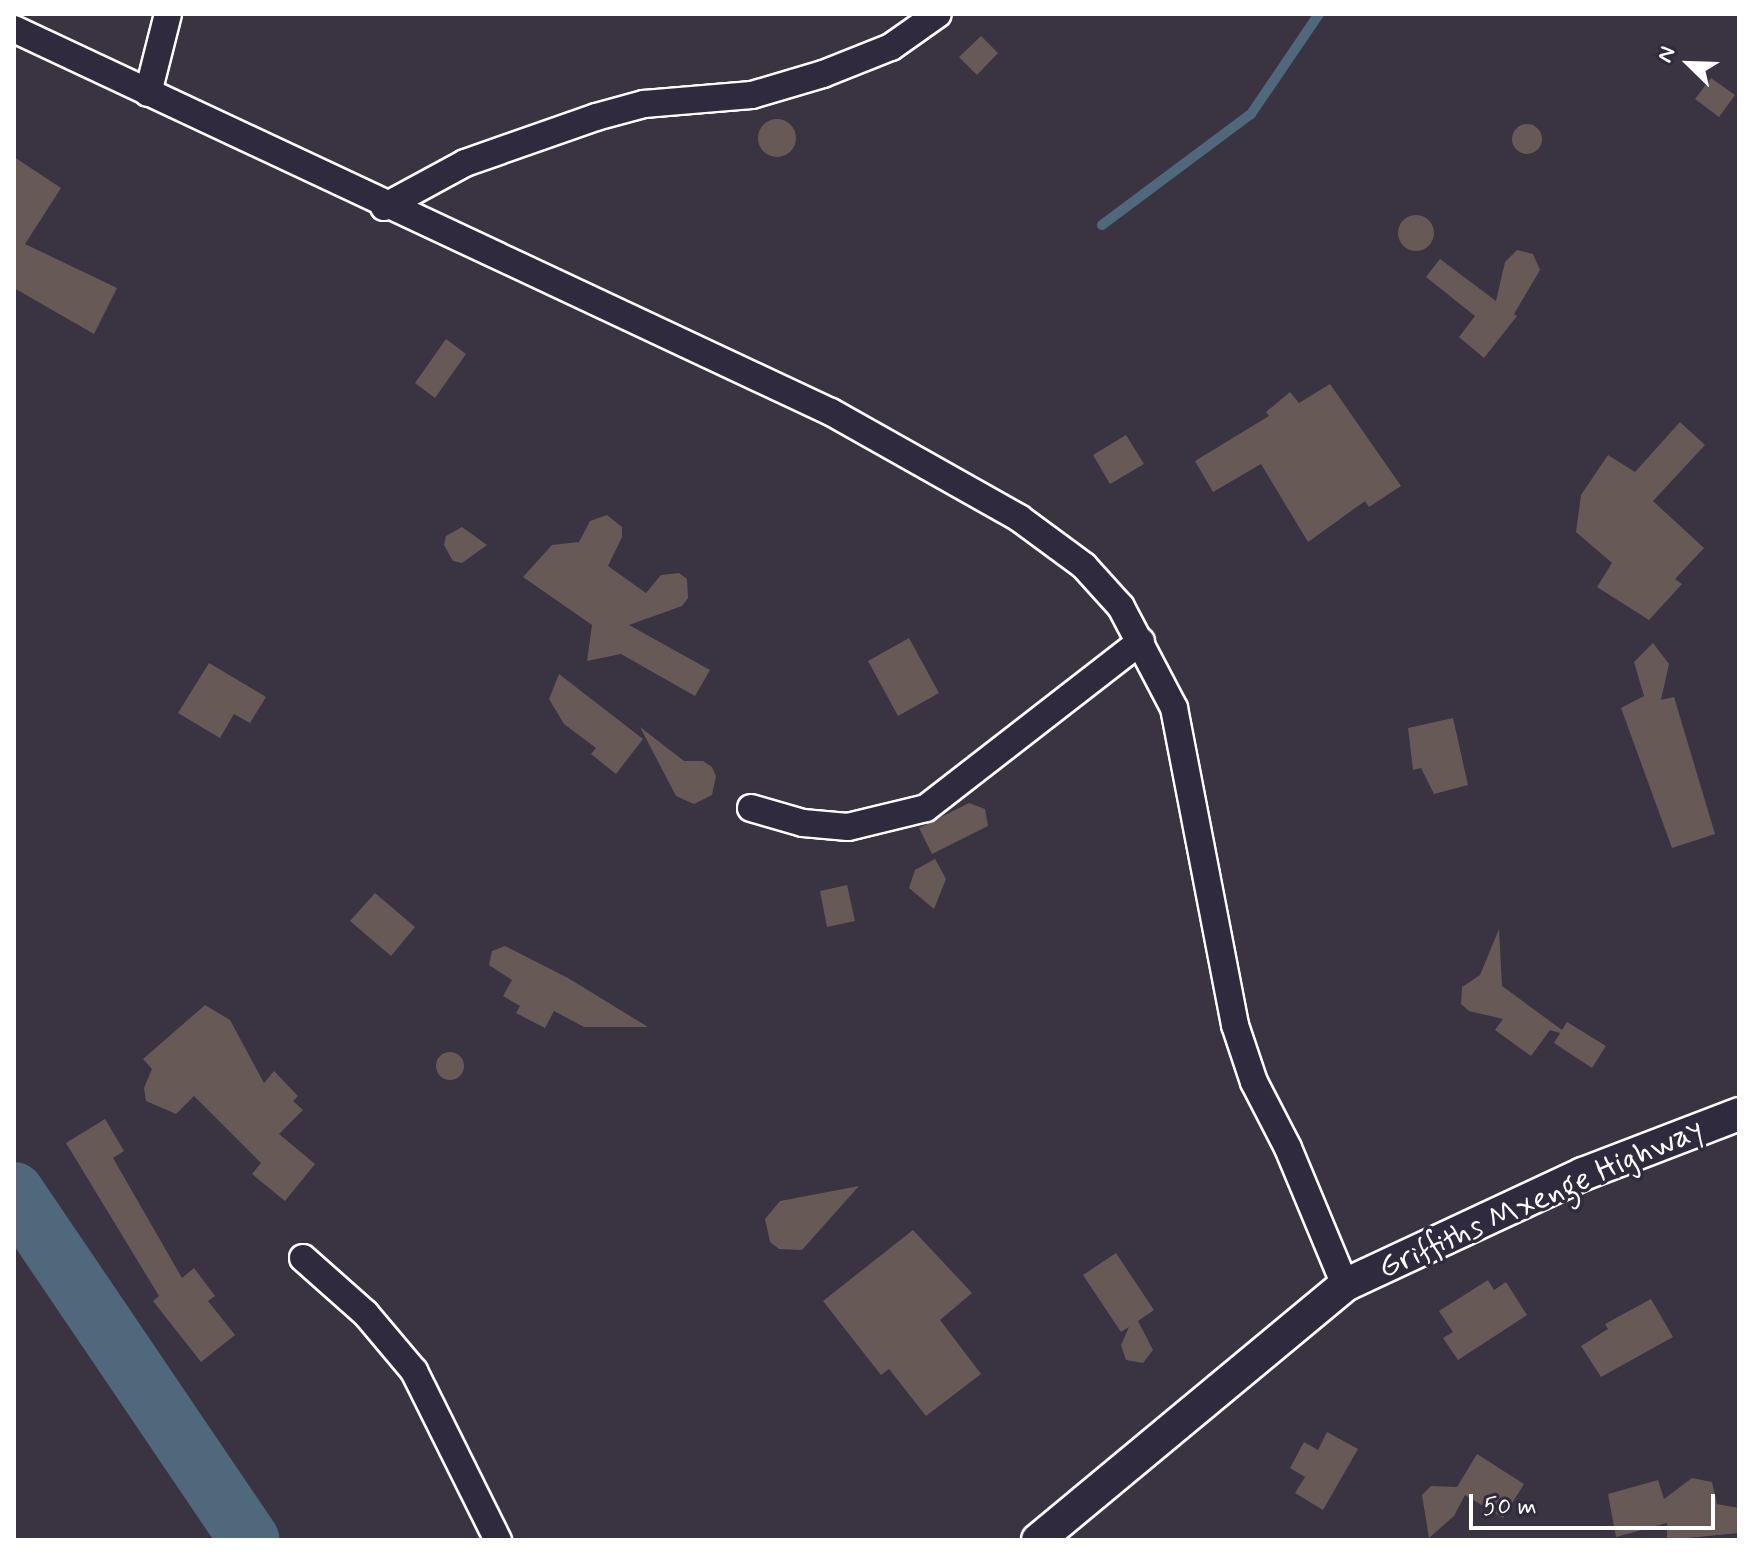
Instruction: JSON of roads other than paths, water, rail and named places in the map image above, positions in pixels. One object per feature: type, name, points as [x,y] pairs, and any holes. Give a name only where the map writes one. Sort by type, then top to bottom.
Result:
[{"type":"street","points":[[148,93],[168,14]]},
{"type":"street","points":[[384,207],[465,163],[596,117],[644,104],[752,95],[823,74],[891,47],[938,14]]},
{"type":"street","points":[[20,25],[148,93],[384,207],[596,301],[909,453],[1019,518],[1084,566],[1121,607],[1174,708],[1235,1025],[1254,1082],[1288,1148],[1345,1285]]},
{"type":"street","points":[[751,808],[803,823],[848,827],[926,808],[1141,641]]},
{"type":"street","name":"Griffiths Mxenge Highway","points":[[1038,1540],[1345,1285],[1583,1174],[1739,1114]]},
{"type":"street","points":[[303,1258],[366,1314],[414,1371],[498,1540]]},
{"type":"waterway","points":[[1102,225],[1251,114],[1319,14]]},
{"type":"waterway","points":[[14,1192],[250,1540]]}]
